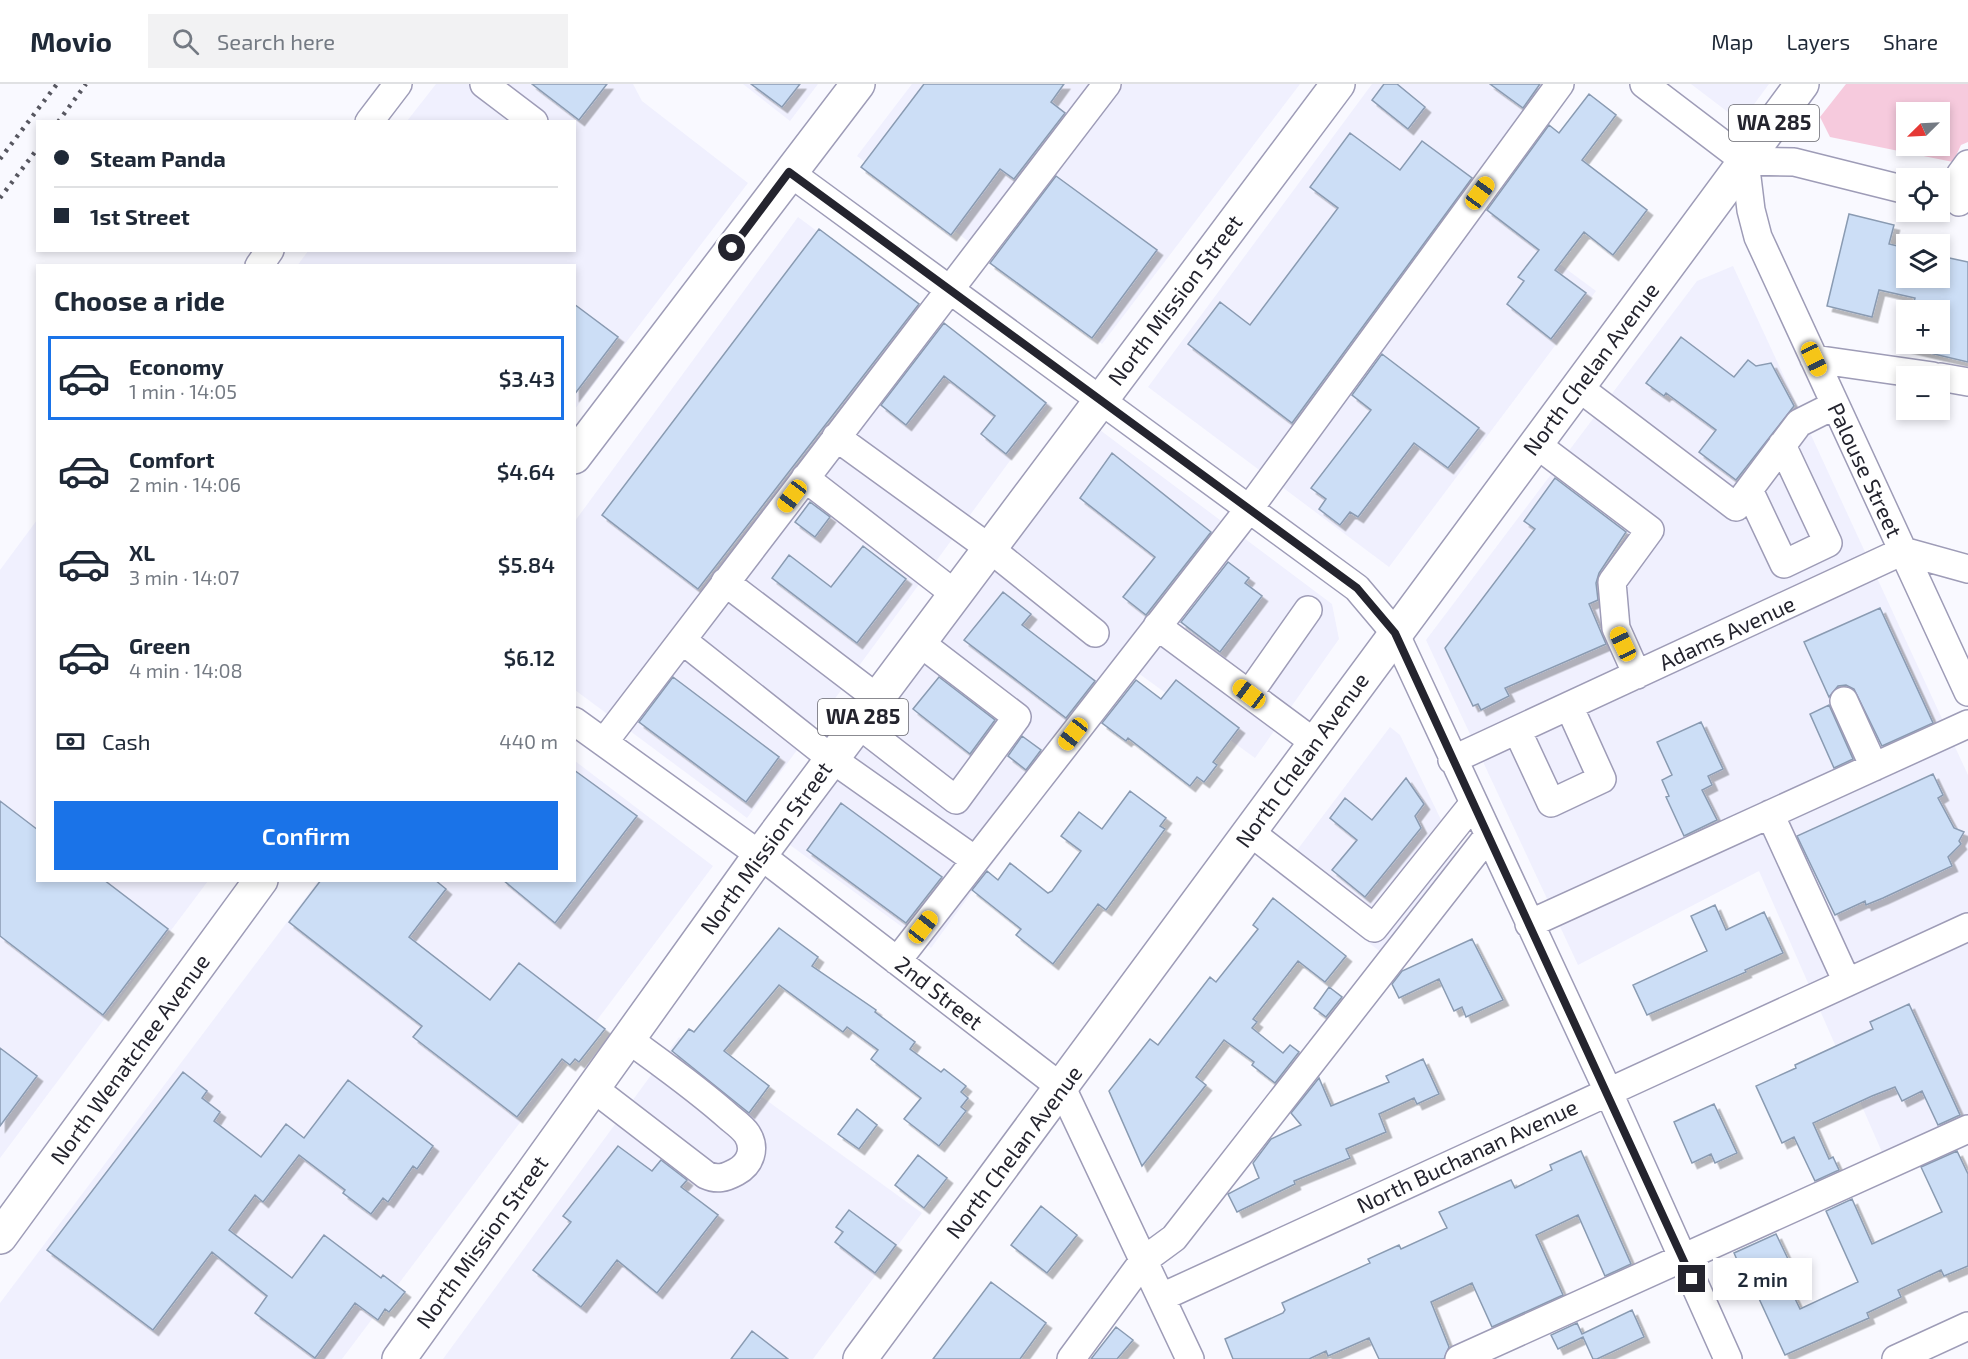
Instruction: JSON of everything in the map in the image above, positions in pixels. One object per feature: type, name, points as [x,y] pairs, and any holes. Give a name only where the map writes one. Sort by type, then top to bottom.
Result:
[{"type":"main road","points":[[576,454],[858,84]]},
{"type":"main road","name":"North Mission Street","points":[[399,1359],[760,855],[1338,84]]},
{"type":"main road","name":"WA 285","points":[[1745,161],[1802,84]]},
{"type":"main road","name":"North Chelan Avenue","points":[[860,1359],[1745,161]]},
{"type":"main road","name":"North Wenatchee Avenue","points":[[0,1237],[260,882]]},
{"type":"street","points":[[371,120],[398,84]]},
{"type":"street","points":[[484,84],[531,120]]},
{"type":"street","points":[[604,742],[1107,84]]},
{"type":"street","points":[[897,961],[1249,508],[1560,84]]},
{"type":"street","points":[[1644,84],[1745,161],[1794,162],[1896,188]]},
{"type":"street","name":"Palouse Street","points":[[1745,161],[1754,226],[1968,692]]},
{"type":"street","points":[[1955,203],[1960,175],[1968,164]]},
{"type":"street","points":[[789,172],[1357,588],[1395,633],[1452,760],[1608,1091],[1728,1359]]},
{"type":"street","points":[[1814,359],[1896,371]]},
{"type":"street","points":[[1950,379],[1968,382]]},
{"type":"street","points":[[1578,387],[1736,507],[1798,423],[1836,405]]},
{"type":"street","points":[[836,437],[989,548],[1095,633]]},
{"type":"street","points":[[1536,444],[1650,530],[1612,582],[1616,628],[1637,675]]},
{"type":"street","points":[[1749,490],[1784,564],[1828,543],[1782,445]]},
{"type":"street","points":[[805,478],[955,594]]},
{"type":"street","points":[[1903,551],[1968,570]]},
{"type":"street","name":"Adams Avenue","points":[[1452,760],[1903,551]]},
{"type":"street","points":[[725,582],[877,698]]},
{"type":"street","points":[[1249,694],[1308,610]]},
{"type":"street","points":[[1157,626],[1315,743]]},
{"type":"street","points":[[682,639],[832,759],[975,861]]},
{"type":"street","points":[[858,724],[956,800],[1017,717],[919,642]]},
{"type":"street","points":[[1844,701],[1874,767]]},
{"type":"street","points":[[1517,730],[1551,803],[1602,779],[1569,706]]},
{"type":"street","name":"2nd Street","points":[[576,722],[760,855],[1062,1088],[1190,1359]]},
{"type":"street","points":[[1529,924],[1968,724]]},
{"type":"street","points":[[1250,832],[1374,928],[1473,804]]},
{"type":"street","points":[[1770,814],[1847,982]]},
{"type":"street","points":[[1071,1359],[1144,1260],[1174,1238],[1488,836]]},
{"type":"street","name":"North Buchanan Avenue","points":[[1162,1297],[1968,927]]},
{"type":"street","points":[[593,1088],[706,1175],[714,1178],[727,1177],[741,1169],[749,1159],[753,1149],[746,1133],[717,1106],[628,1039]]},
{"type":"street","points":[[1458,1359],[1968,1129]]},
{"type":"street","points":[[1896,1359],[1968,1326]]},
{"type":"shaded area","points":[[436,84],[633,84],[642,101],[748,183],[576,408],[576,264],[298,264],[307,252],[576,252],[576,120],[408,120]]},
{"type":"shaded area","points":[[743,84],[818,84],[790,121]]},
{"type":"shaded area","points":[[912,84],[1300,84],[1102,344],[857,156]]},
{"type":"shaded area","points":[[1372,84],[1572,84],[1575,87],[1484,208],[1596,291],[1389,567],[1148,387]]},
{"type":"shaded area","points":[[1691,84],[1769,84],[1741,122]]},
{"type":"shaded area","points":[[1846,84],[1968,84],[1968,142],[1961,145],[1953,162],[1923,156],[1950,156],[1950,102],[1896,102],[1896,150],[1830,137],[1820,117]]},
{"type":"shaded area","points":[[798,217],[1051,405],[747,818],[576,691],[576,520]]},
{"type":"shaded area","points":[[1733,266],[1968,775],[1968,1142],[1892,1175],[1759,871],[1578,965],[1426,640],[1697,281]]},
{"type":"shaded area","points":[[1100,430],[1332,604],[1339,639],[1255,758],[1134,670],[931,948],[790,845]]},
{"type":"shaded area","points":[[36,521],[36,882],[207,882],[0,1158],[0,570]]},
{"type":"shaded area","points":[[1390,727],[1400,735],[1459,857],[1386,956],[1279,874]]},
{"type":"shaded area","points":[[576,762],[713,866],[342,1359],[0,1359],[0,1303],[317,882],[576,882]]},
{"type":"shaded area","points":[[679,1037],[922,1213],[813,1359],[443,1359]]},
{"type":"building","points":[[532,84],[607,84],[579,120]]},
{"type":"building","points":[[751,84],[800,84],[782,107]]},
{"type":"building","points":[[924,84],[1064,84],[1051,102],[1065,113],[1014,179],[1000,169],[951,235],[861,167]]},
{"type":"building","points":[[1384,84],[1397,84],[1425,107],[1408,129],[1372,100]]},
{"type":"building","points":[[1490,84],[1540,84],[1523,108]]},
{"type":"building","points":[[1589,94],[1616,115],[1582,160],[1647,210],[1613,255],[1584,232],[1555,270],[1586,293],[1551,339],[1507,304],[1524,281],[1518,277],[1539,250],[1487,210],[1549,125],[1559,133]]},
{"type":"building","points":[[1350,133],[1400,170],[1422,141],[1472,178],[1292,423],[1188,344],[1220,302],[1250,325],[1338,208],[1310,187]]},
{"type":"building","points":[[1056,176],[1157,250],[1092,338],[990,263]]},
{"type":"building","points":[[1849,214],[1894,225],[1889,244],[1896,246],[1896,288],[1950,288],[1950,258],[1968,262],[1968,362],[1934,354],[1950,354],[1950,300],[1914,300],[1915,298],[1879,290],[1872,317],[1827,306]]},
{"type":"building","points":[[819,229],[919,304],[698,589],[602,515]]},
{"type":"building","points":[[576,306],[618,337],[576,392]]},
{"type":"building","points":[[944,323],[1046,403],[1006,454],[981,434],[995,416],[944,376],[906,425],[881,405]]},
{"type":"building","points":[[1681,337],[1734,377],[1748,360],[1756,366],[1771,363],[1794,406],[1736,480],[1699,452],[1716,430],[1666,393],[1664,396],[1646,383]]},
{"type":"building","points":[[1382,354],[1479,428],[1448,468],[1414,443],[1358,517],[1350,512],[1340,525],[1319,509],[1326,499],[1311,488],[1371,410],[1352,395]]},
{"type":"building","points":[[1112,453],[1211,532],[1146,615],[1123,597],[1155,557],[1080,498]]},
{"type":"building","points":[[1555,478],[1626,532],[1599,573],[1596,583],[1598,600],[1589,604],[1606,644],[1505,688],[1509,696],[1481,710],[1478,704],[1473,706],[1445,648],[1535,529],[1524,521]]},
{"type":"building","points":[[810,502],[830,517],[815,537],[795,522]]},
{"type":"building","points":[[863,546],[906,579],[857,643],[772,578],[789,555],[831,587]]},
{"type":"building","points":[[1228,562],[1249,578],[1245,583],[1262,596],[1220,652],[1181,622]]},
{"type":"building","points":[[1003,592],[1031,614],[1022,625],[1095,681],[1066,718],[964,640]]},
{"type":"building","points":[[1880,608],[1933,723],[1882,746],[1854,689],[1846,685],[1838,686],[1829,697],[1804,642]]},
{"type":"building","points":[[673,677],[779,757],[746,802],[639,722]]},
{"type":"building","points":[[939,677],[995,720],[970,754],[913,709]]},
{"type":"building","points":[[1136,680],[1161,699],[1176,680],[1239,728],[1213,762],[1217,765],[1204,782],[1197,777],[1190,786],[1128,738],[1126,741],[1102,723]]},
{"type":"building","points":[[1829,705],[1853,759],[1834,768],[1810,714]]},
{"type":"building","points":[[1701,722],[1723,769],[1708,776],[1712,785],[1702,790],[1717,820],[1684,836],[1666,797],[1669,796],[1662,780],[1672,775],[1657,742]]},
{"type":"building","points":[[1022,736],[1041,750],[1026,770],[1008,756]]},
{"type":"building","points":[[576,771],[637,816],[555,923],[505,882],[576,882]]},
{"type":"building","points":[[1933,774],[1943,795],[1938,798],[1954,828],[1964,832],[1959,841],[1961,844],[1948,857],[1952,866],[1883,898],[1866,905],[1865,901],[1835,915],[1797,836]]},
{"type":"building","points":[[1406,778],[1424,804],[1415,816],[1421,828],[1365,897],[1332,870],[1357,840],[1330,818],[1345,798],[1372,820]]},
{"type":"building","points":[[1130,791],[1166,818],[1160,826],[1165,829],[1106,910],[1098,904],[1053,964],[1016,935],[1021,929],[972,890],[987,871],[998,880],[1010,863],[1048,893],[1052,891],[1081,851],[1061,836],[1079,812],[1102,829]]},
{"type":"building","points":[[0,801],[36,828],[36,882],[107,882],[168,929],[103,1015],[0,936]]},
{"type":"building","points":[[841,803],[942,877],[906,923],[807,850]]},
{"type":"building","points":[[319,882],[437,882],[446,889],[409,937],[490,1000],[519,963],[605,1029],[579,1062],[575,1059],[570,1065],[562,1059],[517,1117],[413,1037],[422,1026],[289,922]]},
{"type":"building","points":[[1273,898],[1346,956],[1325,982],[1298,961],[1253,1019],[1257,1022],[1252,1028],[1283,1053],[1290,1045],[1299,1052],[1275,1083],[1252,1065],[1254,1062],[1224,1040],[1196,1077],[1206,1085],[1142,1166],[1109,1091],[1150,1039],[1158,1045],[1210,977],[1216,982],[1258,929],[1253,925]]},
{"type":"building","points":[[1715,905],[1726,930],[1764,912],[1783,953],[1745,970],[1746,972],[1647,1015],[1633,985],[1707,951],[1691,916]]},
{"type":"building","points":[[779,928],[818,957],[812,966],[876,1010],[875,1012],[915,1042],[910,1049],[941,1072],[944,1069],[966,1086],[961,1092],[968,1098],[961,1107],[966,1111],[939,1146],[904,1119],[921,1098],[871,1059],[878,1050],[847,1027],[843,1032],[779,985],[724,1051],[769,1086],[749,1113],[672,1051],[689,1029],[694,1032]]},
{"type":"building","points":[[1472,939],[1503,1000],[1466,1017],[1462,1007],[1454,1011],[1439,979],[1399,998],[1392,984],[1402,971]]},
{"type":"building","points":[[1329,987],[1342,997],[1326,1017],[1314,1008]]},
{"type":"building","points":[[1909,1004],[1960,1115],[1938,1125],[1922,1091],[1902,1101],[1895,1087],[1872,1096],[1813,1123],[1829,1159],[1833,1157],[1839,1170],[1815,1181],[1794,1137],[1782,1143],[1756,1086],[1873,1029],[1870,1022]]},
{"type":"building","points":[[0,1048],[37,1076],[0,1126]]},
{"type":"building","points":[[1423,1059],[1439,1094],[1417,1104],[1414,1098],[1379,1114],[1386,1132],[1346,1149],[1350,1158],[1294,1181],[1295,1184],[1237,1212],[1228,1194],[1259,1178],[1253,1163],[1271,1139],[1301,1125],[1291,1113],[1319,1078],[1331,1106],[1389,1082],[1386,1076]]},
{"type":"building","points":[[183,1072],[207,1091],[202,1098],[220,1112],[214,1121],[261,1157],[286,1124],[304,1138],[348,1080],[433,1146],[417,1169],[413,1166],[388,1202],[383,1198],[371,1214],[343,1193],[345,1190],[299,1155],[263,1202],[255,1195],[229,1230],[292,1278],[324,1235],[381,1278],[383,1275],[405,1292],[389,1312],[385,1309],[378,1320],[355,1303],[315,1358],[255,1313],[267,1296],[212,1252],[153,1330],[47,1250]]},
{"type":"building","points":[[1714,1104],[1737,1153],[1715,1163],[1711,1154],[1692,1163],[1674,1122]]},
{"type":"building","points":[[857,1109],[877,1125],[859,1149],[838,1134]]},
{"type":"building","points":[[618,1146],[652,1171],[661,1160],[687,1180],[681,1187],[718,1215],[657,1293],[617,1260],[581,1307],[533,1270],[571,1222],[563,1216]]},
{"type":"building","points":[[1581,1151],[1631,1264],[1605,1276],[1578,1215],[1536,1235],[1563,1295],[1492,1327],[1472,1283],[1431,1302],[1449,1347],[1444,1359],[1379,1359],[1369,1338],[1328,1356],[1326,1351],[1309,1359],[1233,1359],[1225,1339],[1283,1313],[1285,1310],[1282,1303],[1370,1263],[1368,1259],[1399,1245],[1401,1249],[1447,1228],[1439,1212],[1511,1180],[1515,1188],[1552,1170],[1550,1165]]},
{"type":"building","points":[[1957,1151],[1968,1174],[1968,1266],[1944,1276],[1941,1270],[1898,1290],[1901,1297],[1867,1313],[1869,1318],[1785,1355],[1749,1277],[1745,1278],[1734,1253],[1776,1234],[1788,1259],[1778,1263],[1800,1309],[1858,1282],[1826,1211],[1852,1199],[1872,1244],[1942,1212],[1921,1167]]},
{"type":"building","points":[[918,1155],[947,1178],[924,1208],[895,1185]]},
{"type":"building","points":[[1041,1206],[1077,1235],[1047,1273],[1011,1245]]},
{"type":"building","points":[[849,1210],[896,1245],[875,1273],[835,1242],[843,1232],[836,1227]]},
{"type":"building","points":[[991,1282],[1046,1323],[1020,1359],[933,1359]]},
{"type":"building","points":[[1632,1310],[1644,1337],[1597,1359],[1593,1359],[1583,1337],[1558,1349],[1551,1335],[1577,1323],[1582,1334]]},
{"type":"building","points":[[1116,1327],[1133,1340],[1117,1359],[1091,1359]]},
{"type":"building","points":[[752,1331],[788,1359],[731,1359]]},
{"type":"railway","points":[[0,159],[57,84]]},
{"type":"railway","points":[[59,120],[86,84]]},
{"type":"railway","points":[[0,198],[36,151]]},
{"type":"route","points":[[732,248],[789,172],[1357,588],[1395,633],[1452,760],[1608,1091],[1692,1279]]}]
